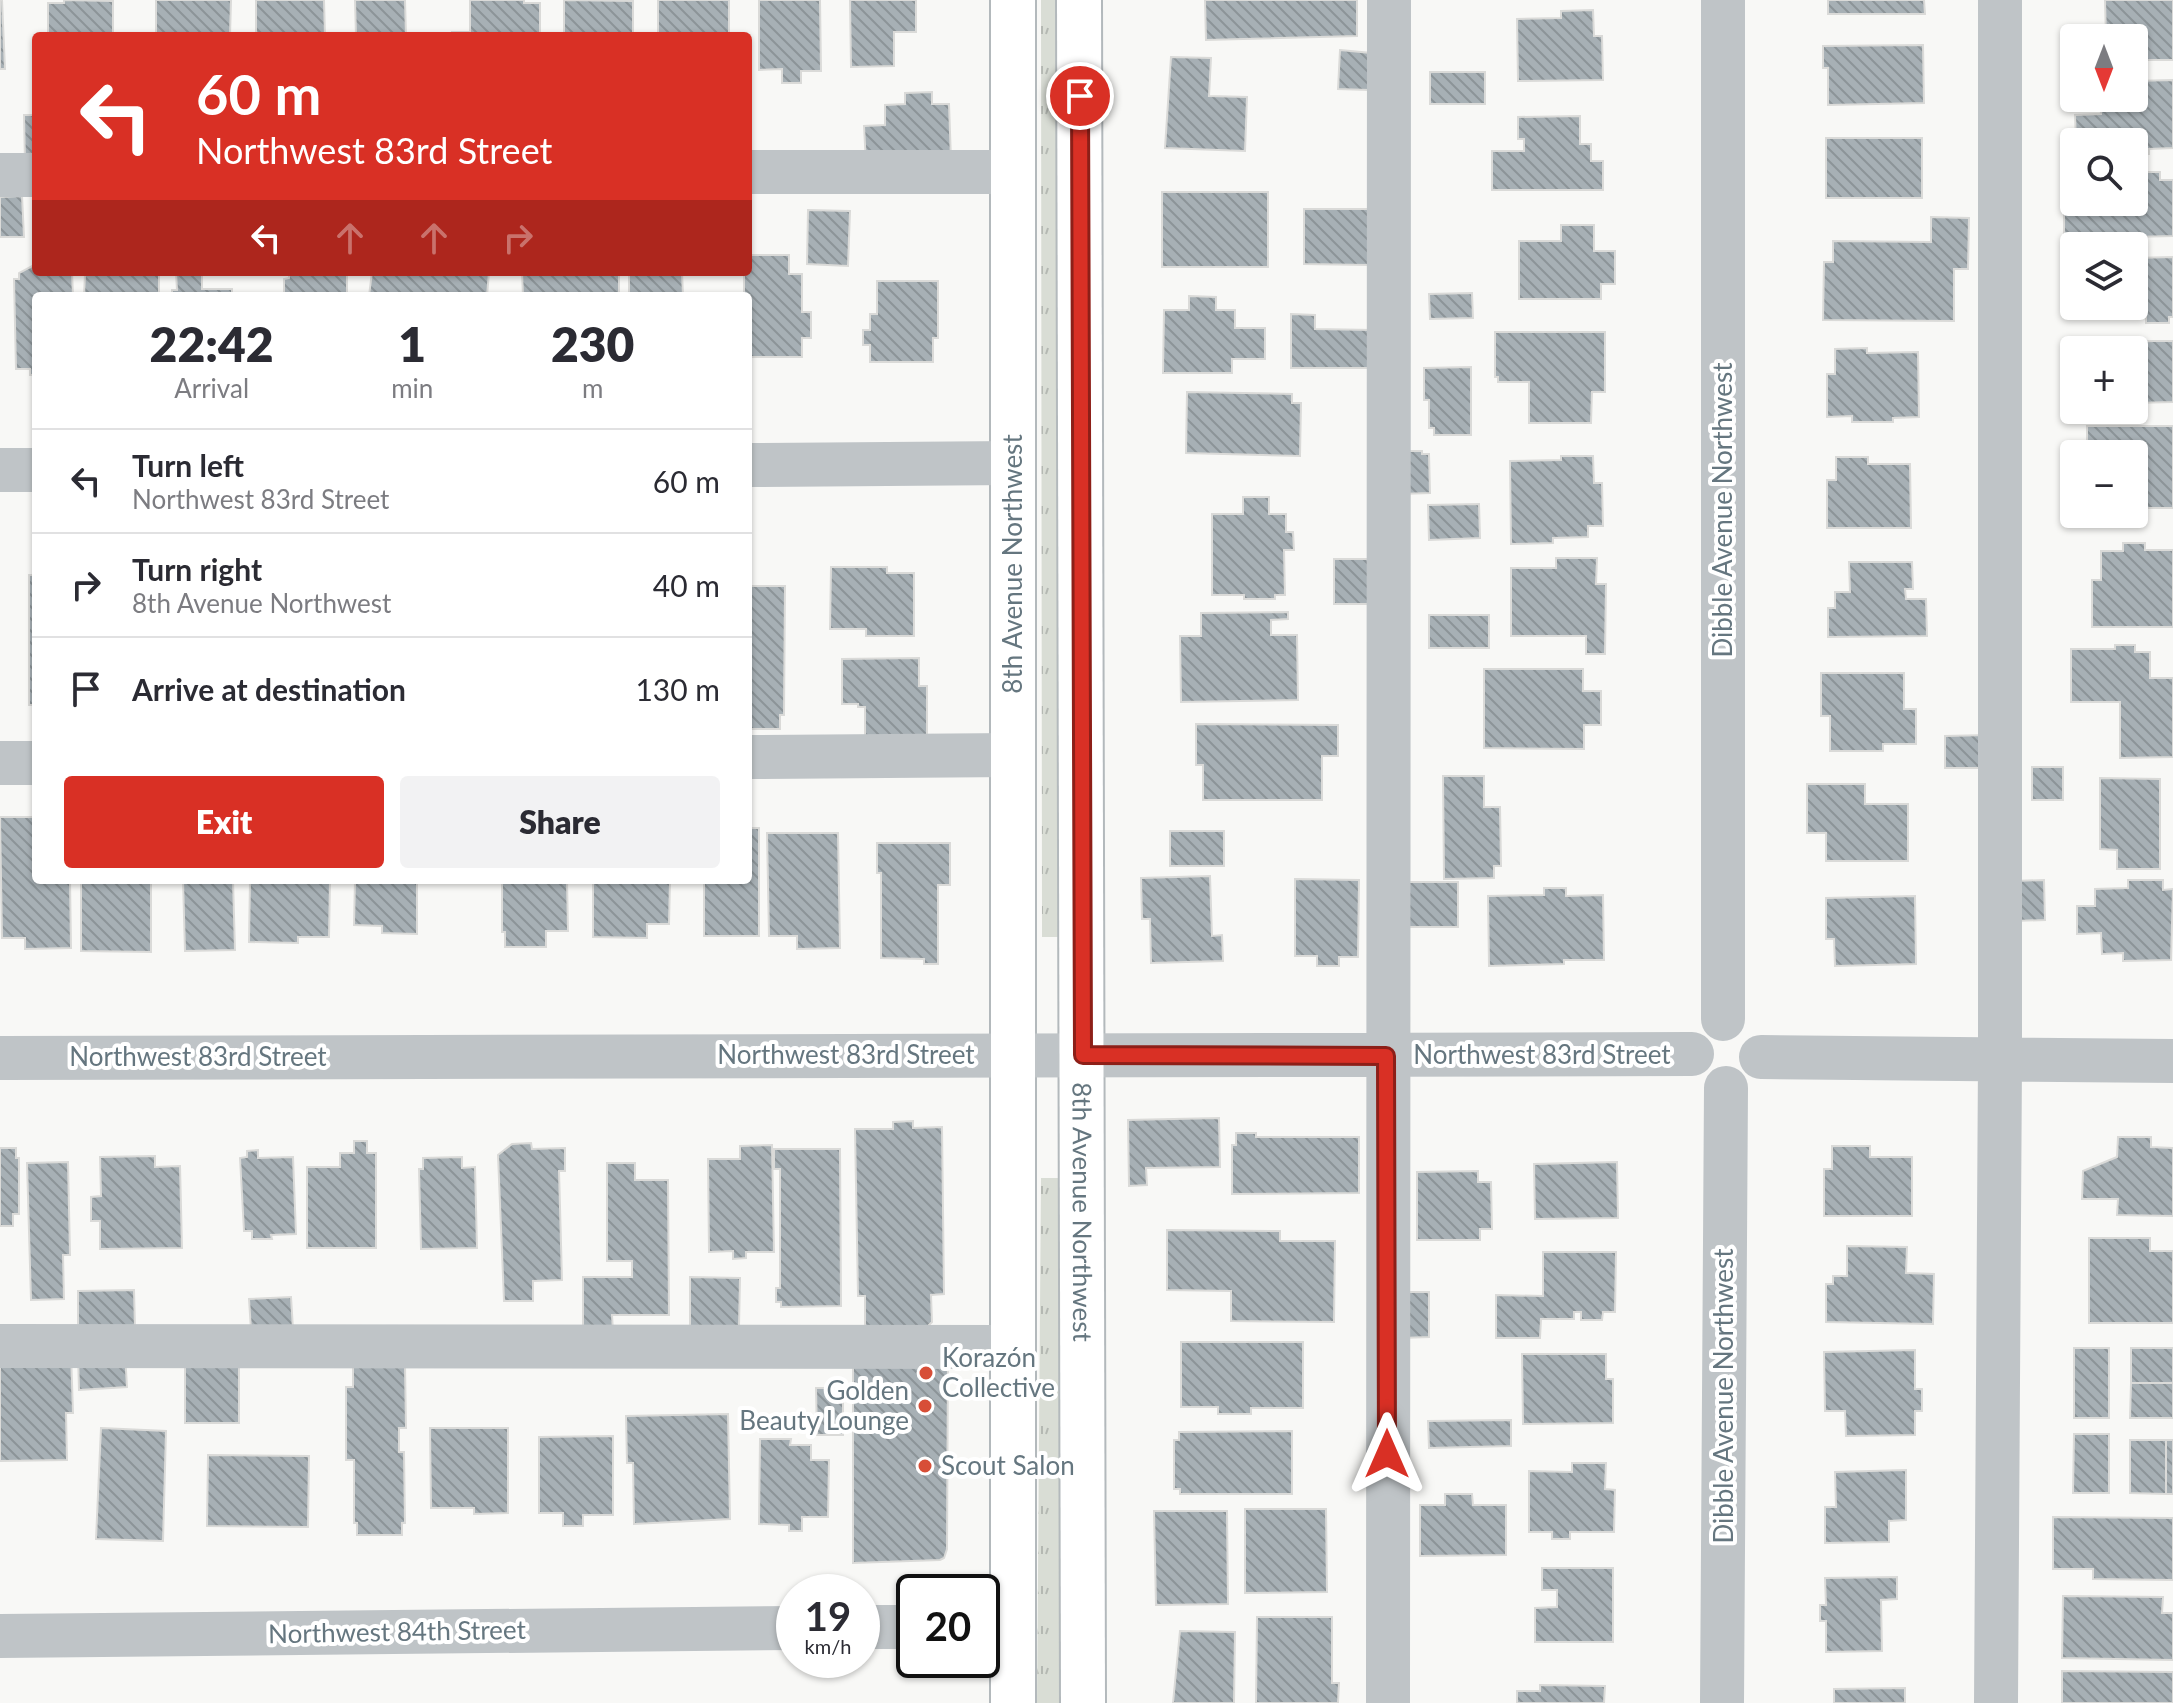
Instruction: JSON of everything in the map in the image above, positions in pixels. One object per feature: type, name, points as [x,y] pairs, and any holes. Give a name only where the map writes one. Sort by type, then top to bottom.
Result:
[{"type":"main road","name":"8th Avenue Northwest","points":[[1000,1574],[1013,1347],[1013,0]]},
{"type":"main road","name":"8th Avenue Northwest","points":[[1079,0],[1083,1703]]},
{"type":"main road","name":"8th Avenue Northwest","points":[[1000,1640],[1013,1703]]},
{"type":"street","points":[[1388,1703],[1389,0]]},
{"type":"street","name":"Dibble Avenue Northwest","points":[[1723,0],[1723,1019]]},
{"type":"street","points":[[1996,1703],[2000,1060],[2000,0]]},
{"type":"street","points":[[752,172],[1013,172]]},
{"type":"street","points":[[0,175],[32,175]]},
{"type":"street","points":[[752,465],[1013,463]]},
{"type":"street","points":[[0,470],[32,470]]},
{"type":"street","points":[[752,757],[1013,755]]},
{"type":"street","points":[[0,763],[32,763]]},
{"type":"street","points":[[1723,1019],[1746,1026],[1755,1034],[1761,1057],[1751,1079],[1742,1085],[1726,1088],[1711,1085],[1702,1079],[1695,1070],[1692,1054],[1695,1038],[1702,1030],[1712,1022],[1723,1019]]},
{"type":"street","name":"Northwest 83rd Street","points":[[0,1058],[1692,1054]]},
{"type":"street","points":[[1761,1057],[2173,1061]]},
{"type":"street","name":"Dibble Avenue Northwest","points":[[1722,1703],[1726,1088]]},
{"type":"street","points":[[0,1346],[1013,1347]]},
{"type":"street","name":"Northwest 84th Street","points":[[0,1636],[776,1628]]},
{"type":"green space","points":[[1041,0],[1059,0],[1061,937],[1042,937]]},
{"type":"green space","points":[[1041,1178],[1063,1178],[1059,1703],[1037,1703]]},
{"type":"building","points":[[2,0],[5,69],[0,69]]},
{"type":"building","points":[[64,0],[113,1],[113,32],[48,32],[48,3],[64,3]]},
{"type":"building","points":[[156,0],[231,0],[230,32],[156,32]]},
{"type":"building","points":[[256,0],[324,0],[325,32],[256,32]]},
{"type":"building","points":[[355,0],[405,0],[406,32],[356,32]]},
{"type":"building","points":[[470,0],[540,3],[540,32],[470,32]]},
{"type":"building","points":[[564,0],[633,1],[633,32],[564,32]]},
{"type":"building","points":[[658,0],[729,0],[729,32],[658,32]]},
{"type":"building","points":[[759,0],[820,0],[821,71],[801,71],[801,83],[782,83],[782,69],[759,70]]},
{"type":"building","points":[[850,0],[916,0],[916,32],[894,32],[894,66],[851,67]]},
{"type":"building","points":[[1205,0],[1357,0],[1357,36],[1206,40]]},
{"type":"building","points":[[1828,0],[1924,0],[1925,14],[1828,14]]},
{"type":"building","points":[[2105,0],[2173,0],[2173,60],[2148,60],[2148,24],[2106,24]]},
{"type":"building","points":[[1593,10],[1594,36],[1602,36],[1603,80],[1518,81],[1517,19],[1561,18],[1561,11]]},
{"type":"building","points":[[1923,45],[1924,103],[1828,105],[1828,68],[1823,68],[1823,46]]},
{"type":"building","points":[[1340,50],[1371,53],[1369,90],[1338,89]]},
{"type":"building","points":[[1171,57],[1211,58],[1209,96],[1247,97],[1245,151],[1165,148]]},
{"type":"building","points":[[1430,72],[1485,72],[1485,104],[1430,104]]},
{"type":"building","points":[[2173,80],[2173,148],[2149,149],[2148,154],[2148,128],[2076,128],[2075,115],[2148,112],[2148,81]]},
{"type":"building","points":[[932,92],[932,104],[949,104],[951,160],[866,163],[864,126],[885,125],[885,105],[905,104],[905,93]]},
{"type":"building","points":[[24,115],[32,115],[32,162],[25,162]]},
{"type":"building","points":[[1580,116],[1580,144],[1591,144],[1591,161],[1603,161],[1603,190],[1492,190],[1492,151],[1524,151],[1524,139],[1518,139],[1518,117]]},
{"type":"building","points":[[1826,138],[1922,138],[1922,198],[1826,198]]},
{"type":"building","points":[[2148,172],[2160,172],[2160,180],[2173,180],[2173,236],[2148,237],[2148,232],[2064,232],[2064,216],[2148,216]]},
{"type":"building","points":[[1162,192],[1268,192],[1268,267],[1162,267]]},
{"type":"building","points":[[22,196],[24,237],[0,237],[0,197]]},
{"type":"building","points":[[1304,209],[1370,209],[1369,265],[1304,264]]},
{"type":"building","points":[[808,210],[850,211],[848,266],[807,264]]},
{"type":"building","points":[[1931,217],[1969,218],[1968,269],[1954,269],[1954,321],[1823,320],[1824,262],[1833,262],[1833,241],[1931,242]]},
{"type":"building","points":[[1561,225],[1594,225],[1594,251],[1615,251],[1615,284],[1601,284],[1601,299],[1519,299],[1519,241],[1561,241]]},
{"type":"building","points":[[752,255],[789,255],[789,274],[802,274],[802,312],[811,312],[811,338],[802,338],[802,357],[752,357],[752,292],[744,292],[744,276],[752,276]]},
{"type":"building","points":[[2173,257],[2173,317],[2169,317],[2169,323],[2146,323],[2148,258]]},
{"type":"building","points":[[32,266],[32,276],[72,276],[73,292],[32,292],[32,375],[30,369],[16,369],[14,279],[19,279],[19,273]]},
{"type":"building","points":[[85,276],[159,276],[159,292],[84,292]]},
{"type":"building","points":[[176,276],[202,276],[202,289],[232,289],[232,292],[172,292],[177,290]]},
{"type":"building","points":[[347,276],[347,292],[284,292],[284,279]]},
{"type":"building","points":[[372,276],[489,276],[487,292],[370,292]]},
{"type":"building","points":[[522,276],[619,276],[619,292],[523,292]]},
{"type":"building","points":[[629,276],[682,276],[683,292],[629,292]]},
{"type":"building","points":[[877,281],[938,281],[938,338],[933,338],[933,362],[870,362],[870,345],[863,345],[863,330],[870,330],[870,314],[877,314]]},
{"type":"building","points":[[1472,293],[1473,318],[1430,319],[1429,294]]},
{"type":"building","points":[[1189,296],[1216,297],[1216,310],[1235,310],[1235,328],[1265,328],[1265,359],[1232,359],[1232,373],[1163,373],[1164,310],[1189,310]]},
{"type":"building","points":[[1291,314],[1315,315],[1315,329],[1372,330],[1372,368],[1291,368]]},
{"type":"building","points":[[1495,332],[1605,332],[1605,392],[1592,392],[1591,423],[1529,423],[1529,382],[1498,382],[1498,377],[1495,377]]},
{"type":"building","points":[[2148,341],[2173,341],[2173,402],[2148,403]]},
{"type":"building","points":[[1867,348],[1867,353],[1918,352],[1919,417],[1893,418],[1893,422],[1852,422],[1852,416],[1827,417],[1827,374],[1835,374],[1835,349]]},
{"type":"building","points":[[1471,367],[1471,435],[1434,435],[1434,428],[1429,428],[1429,400],[1424,400],[1424,368]]},
{"type":"building","points":[[1187,392],[1292,394],[1292,403],[1301,403],[1300,456],[1186,453]]},
{"type":"building","points":[[2087,426],[2173,426],[2173,508],[2148,508],[2148,440],[2087,440]]},
{"type":"building","points":[[1405,451],[1429,454],[1430,493],[1399,494]]},
{"type":"building","points":[[1561,456],[1593,456],[1594,483],[1602,483],[1603,526],[1588,526],[1588,537],[1553,538],[1553,543],[1511,544],[1510,461],[1561,460]]},
{"type":"building","points":[[1836,457],[1868,457],[1868,464],[1910,464],[1911,528],[1827,528],[1827,480],[1836,480]]},
{"type":"building","points":[[1243,497],[1269,497],[1269,514],[1286,514],[1286,532],[1293,532],[1294,550],[1284,550],[1285,595],[1275,595],[1275,599],[1212,595],[1212,514],[1243,514]]},
{"type":"building","points":[[1479,504],[1480,538],[1429,540],[1428,505]]},
{"type":"building","points":[[2123,543],[2145,543],[2145,550],[2173,550],[2173,627],[2092,627],[2092,580],[2101,580],[2101,551],[2123,551]]},
{"type":"building","points":[[1556,558],[1597,558],[1596,584],[1606,584],[1605,654],[1586,654],[1586,636],[1511,636],[1511,568],[1556,568]]},
{"type":"building","points":[[1334,559],[1371,559],[1372,604],[1334,604]]},
{"type":"building","points":[[1849,562],[1912,562],[1913,589],[1905,589],[1906,599],[1926,599],[1927,636],[1828,637],[1828,608],[1835,608],[1835,592],[1850,592]]},
{"type":"building","points":[[831,567],[887,567],[887,573],[914,573],[914,636],[866,636],[866,629],[830,629]]},
{"type":"building","points":[[29,575],[32,575],[32,705],[29,705]]},
{"type":"building","points":[[752,586],[785,586],[784,715],[780,715],[780,729],[752,729]]},
{"type":"building","points":[[1288,612],[1288,619],[1271,620],[1271,635],[1297,635],[1298,700],[1181,702],[1180,636],[1201,636],[1201,613]]},
{"type":"building","points":[[1429,615],[1489,615],[1489,648],[1429,648]]},
{"type":"building","points":[[2115,645],[2135,645],[2135,652],[2150,652],[2150,678],[2173,678],[2173,757],[2120,758],[2120,702],[2071,702],[2071,649],[2115,649]]},
{"type":"building","points":[[919,658],[919,686],[927,686],[927,743],[865,743],[865,707],[842,704],[842,659]]},
{"type":"building","points":[[1484,669],[1583,669],[1583,691],[1601,691],[1601,725],[1584,725],[1584,749],[1484,748]]},
{"type":"building","points":[[1821,673],[1904,673],[1904,709],[1916,709],[1916,744],[1883,744],[1883,751],[1830,751],[1830,716],[1821,716]]},
{"type":"building","points":[[1196,724],[1338,725],[1338,756],[1322,756],[1322,800],[1203,800],[1203,765],[1196,765]]},
{"type":"building","points":[[1988,735],[1989,768],[1945,768],[1945,736]]},
{"type":"building","points":[[2032,767],[2063,767],[2063,800],[2032,800]]},
{"type":"building","points":[[1443,776],[1484,776],[1484,807],[1500,807],[1501,866],[1494,866],[1494,878],[1444,879]]},
{"type":"building","points":[[2100,778],[2160,779],[2160,869],[2117,869],[2117,850],[2100,849]]},
{"type":"building","points":[[1807,784],[1865,784],[1865,804],[1908,804],[1908,861],[1826,861],[1826,833],[1807,833]]},
{"type":"building","points":[[0,817],[32,817],[32,884],[70,884],[71,948],[25,949],[25,938],[2,938]]},
{"type":"building","points":[[752,828],[759,828],[759,936],[704,936],[704,884],[752,884]]},
{"type":"building","points":[[1170,831],[1224,831],[1224,866],[1170,866]]},
{"type":"building","points":[[767,833],[838,833],[840,948],[797,949],[797,936],[769,936]]},
{"type":"building","points":[[877,843],[950,843],[950,885],[938,885],[938,964],[924,964],[924,959],[881,958],[881,873],[877,873]]},
{"type":"building","points":[[1210,876],[1212,936],[1222,935],[1223,961],[1151,963],[1150,919],[1142,919],[1141,878]]},
{"type":"building","points":[[1295,879],[1359,880],[1358,957],[1339,957],[1339,966],[1317,966],[1317,956],[1295,956]]},
{"type":"building","points":[[2044,880],[2045,920],[2015,921],[2014,881]]},
{"type":"building","points":[[2128,880],[2163,880],[2163,890],[2173,889],[2171,960],[2123,961],[2123,953],[2102,954],[2101,933],[2077,934],[2077,906],[2095,906],[2095,889],[2128,888]]},
{"type":"building","points":[[1409,882],[1458,882],[1458,927],[1409,927]]},
{"type":"building","points":[[81,884],[151,884],[151,952],[81,951]]},
{"type":"building","points":[[183,884],[233,884],[235,950],[185,951]]},
{"type":"building","points":[[250,884],[330,884],[329,937],[298,937],[298,943],[249,942]]},
{"type":"building","points":[[355,884],[417,884],[417,934],[382,933],[382,926],[354,925]]},
{"type":"building","points":[[502,884],[567,884],[568,931],[546,931],[546,947],[505,947],[505,932],[502,932]]},
{"type":"building","points":[[593,884],[670,884],[669,924],[647,924],[647,938],[593,937]]},
{"type":"building","points":[[1544,888],[1566,888],[1566,896],[1603,895],[1604,960],[1489,966],[1488,896],[1544,895]]},
{"type":"building","points":[[1915,896],[1916,964],[1835,966],[1834,939],[1826,939],[1826,898]]},
{"type":"building","points":[[1219,1118],[1220,1167],[1146,1168],[1147,1185],[1129,1186],[1128,1120]]},
{"type":"building","points":[[913,1121],[913,1128],[942,1127],[944,1294],[931,1295],[932,1322],[927,1327],[865,1328],[865,1296],[858,1296],[855,1129],[893,1129],[893,1122]]},
{"type":"building","points":[[1236,1133],[1256,1133],[1256,1137],[1359,1137],[1359,1193],[1232,1194],[1232,1145],[1236,1145]]},
{"type":"building","points":[[2118,1137],[2151,1137],[2151,1147],[2173,1148],[2173,1216],[2117,1215],[2118,1199],[2082,1199],[2083,1171],[2117,1157]]},
{"type":"building","points":[[354,1141],[367,1141],[367,1153],[376,1153],[376,1248],[307,1248],[307,1167],[340,1167],[340,1153],[354,1153]]},
{"type":"building","points":[[531,1143],[532,1149],[565,1148],[565,1171],[559,1171],[562,1280],[533,1281],[533,1301],[504,1301],[498,1155],[512,1144]]},
{"type":"building","points":[[772,1145],[774,1252],[746,1252],[746,1258],[733,1259],[733,1251],[709,1252],[708,1159],[740,1159],[740,1146]]},
{"type":"building","points":[[1832,1146],[1870,1146],[1870,1157],[1912,1157],[1912,1216],[1824,1216],[1824,1169],[1832,1169]]},
{"type":"building","points":[[0,1148],[16,1148],[16,1158],[19,1158],[19,1214],[13,1214],[13,1226],[0,1226]]},
{"type":"building","points":[[774,1149],[840,1149],[841,1306],[781,1307],[781,1302],[776,1302],[776,1288],[780,1288],[780,1169],[774,1169]]},
{"type":"building","points":[[258,1150],[258,1158],[293,1157],[296,1234],[252,1239],[252,1231],[244,1231],[240,1158],[247,1157],[247,1151]]},
{"type":"building","points":[[155,1156],[155,1167],[180,1166],[182,1248],[100,1249],[100,1221],[91,1221],[91,1197],[101,1196],[100,1157]]},
{"type":"building","points":[[462,1157],[462,1168],[475,1167],[477,1248],[421,1249],[419,1169],[423,1169],[423,1158]]},
{"type":"building","points":[[68,1162],[70,1255],[63,1255],[64,1299],[31,1300],[27,1163]]},
{"type":"building","points":[[1617,1162],[1618,1218],[1535,1219],[1534,1164]]},
{"type":"building","points":[[607,1163],[635,1163],[635,1180],[668,1180],[669,1315],[612,1315],[613,1331],[583,1331],[583,1277],[632,1277],[632,1261],[607,1261]]},
{"type":"building","points":[[1478,1171],[1478,1182],[1491,1182],[1492,1229],[1480,1229],[1480,1240],[1417,1240],[1417,1172]]},
{"type":"building","points":[[1167,1230],[1280,1231],[1280,1241],[1335,1241],[1334,1322],[1231,1321],[1231,1291],[1167,1290]]},
{"type":"building","points":[[2089,1238],[2150,1238],[2150,1251],[2173,1251],[2173,1323],[2089,1323]]},
{"type":"building","points":[[1847,1246],[1907,1247],[1906,1273],[1934,1274],[1933,1324],[1826,1322],[1826,1284],[1833,1284],[1833,1276],[1847,1276]]},
{"type":"building","points":[[1543,1252],[1616,1252],[1615,1312],[1603,1312],[1602,1320],[1581,1320],[1581,1312],[1574,1312],[1574,1319],[1541,1319],[1540,1338],[1496,1338],[1496,1295],[1543,1296]]},
{"type":"building","points":[[690,1277],[740,1278],[739,1326],[690,1326]]},
{"type":"building","points":[[134,1290],[135,1328],[78,1330],[78,1291]]},
{"type":"building","points":[[1401,1292],[1429,1292],[1429,1337],[1401,1338]]},
{"type":"building","points":[[291,1297],[293,1329],[251,1330],[249,1299]]},
{"type":"building","points":[[1181,1342],[1303,1342],[1303,1408],[1251,1408],[1251,1414],[1218,1414],[1218,1407],[1181,1407]]},
{"type":"building","points":[[2074,1348],[2109,1348],[2109,1418],[2074,1418]]},
{"type":"building","points":[[2131,1348],[2173,1348],[2173,1383],[2131,1383]]},
{"type":"building","points":[[1915,1350],[1915,1389],[1922,1389],[1922,1411],[1915,1411],[1915,1435],[1846,1436],[1845,1411],[1825,1411],[1824,1352]]},
{"type":"building","points":[[71,1353],[73,1413],[66,1413],[67,1460],[0,1461],[0,1354]]},
{"type":"building","points":[[125,1353],[127,1387],[79,1390],[78,1355]]},
{"type":"building","points":[[853,1353],[948,1354],[947,1549],[940,1560],[853,1563]]},
{"type":"building","points":[[1522,1354],[1606,1354],[1606,1379],[1613,1379],[1613,1423],[1523,1424]]},
{"type":"building","points":[[185,1364],[239,1364],[239,1423],[185,1423]]},
{"type":"building","points":[[353,1365],[405,1365],[406,1428],[399,1428],[399,1452],[404,1452],[405,1523],[402,1523],[402,1535],[357,1535],[357,1523],[354,1523],[354,1460],[346,1460],[346,1387],[353,1387]]},
{"type":"building","points":[[2131,1383],[2173,1383],[2173,1418],[2130,1418]]},
{"type":"building","points":[[816,1388],[843,1388],[843,1435],[817,1435]]},
{"type":"building","points":[[728,1414],[730,1519],[634,1524],[633,1463],[627,1463],[626,1416]]},
{"type":"building","points":[[1511,1420],[1511,1446],[1429,1448],[1428,1421]]},
{"type":"building","points":[[101,1428],[166,1431],[163,1541],[96,1539]]},
{"type":"building","points":[[430,1428],[508,1428],[508,1513],[474,1514],[474,1508],[431,1508]]},
{"type":"building","points":[[1292,1431],[1292,1494],[1180,1494],[1180,1489],[1174,1489],[1174,1440],[1179,1440],[1179,1432]]},
{"type":"building","points":[[2074,1434],[2109,1434],[2109,1493],[2073,1493]]},
{"type":"building","points":[[613,1436],[613,1515],[583,1515],[583,1526],[563,1526],[563,1513],[539,1513],[539,1437]]},
{"type":"building","points":[[760,1439],[791,1439],[790,1445],[811,1445],[811,1460],[829,1460],[828,1517],[802,1517],[802,1531],[789,1531],[789,1525],[759,1524]]},
{"type":"building","points":[[2130,1440],[2166,1440],[2166,1494],[2130,1493]]},
{"type":"building","points":[[2166,1440],[2173,1440],[2173,1494],[2166,1494]]},
{"type":"building","points":[[208,1455],[309,1456],[308,1527],[207,1526]]},
{"type":"building","points":[[1572,1463],[1606,1463],[1605,1489],[1615,1490],[1614,1532],[1570,1532],[1570,1539],[1552,1539],[1552,1532],[1529,1532],[1529,1471],[1572,1472]]},
{"type":"building","points":[[1906,1470],[1906,1520],[1889,1521],[1889,1542],[1825,1543],[1825,1507],[1836,1507],[1835,1472]]},
{"type":"building","points":[[1445,1494],[1472,1494],[1473,1505],[1506,1505],[1506,1555],[1420,1556],[1420,1505],[1445,1505]]},
{"type":"building","points":[[1245,1509],[1326,1509],[1327,1592],[1245,1593]]},
{"type":"building","points":[[1154,1511],[1227,1511],[1228,1604],[1156,1605]]},
{"type":"building","points":[[2053,1517],[2173,1518],[2173,1580],[2093,1579],[2093,1569],[2053,1569]]},
{"type":"building","points":[[1542,1568],[1613,1568],[1613,1642],[1535,1642],[1535,1608],[1557,1607],[1557,1590],[1542,1590]]},
{"type":"building","points":[[1897,1577],[1897,1599],[1881,1600],[1882,1651],[1826,1652],[1826,1621],[1820,1621],[1820,1605],[1826,1605],[1825,1578]]},
{"type":"building","points":[[2063,1596],[2163,1597],[2162,1613],[2173,1613],[2173,1660],[2062,1658]]},
{"type":"building","points":[[1257,1617],[1332,1617],[1332,1683],[1339,1683],[1338,1703],[1256,1703]]},
{"type":"building","points":[[1180,1631],[1235,1632],[1234,1703],[1173,1703]]},
{"type":"building","points":[[2062,1671],[2173,1672],[2173,1703],[2062,1703]]},
{"type":"building","points":[[1540,1685],[1605,1686],[1604,1703],[1517,1703],[1517,1691],[1540,1691]]},
{"type":"building","points":[[1905,1688],[1905,1703],[1834,1703],[1834,1689]]},
{"type":"place","name":"Korazón Collective","points":[[926,1373]]},
{"type":"place","name":"Golden Beauty Lounge","points":[[925,1406]]},
{"type":"place","name":"Scout Salon","points":[[925,1466]]},
{"type":"route","points":[[1080,96],[1083,1055],[1386,1056],[1387,1454]]}]
